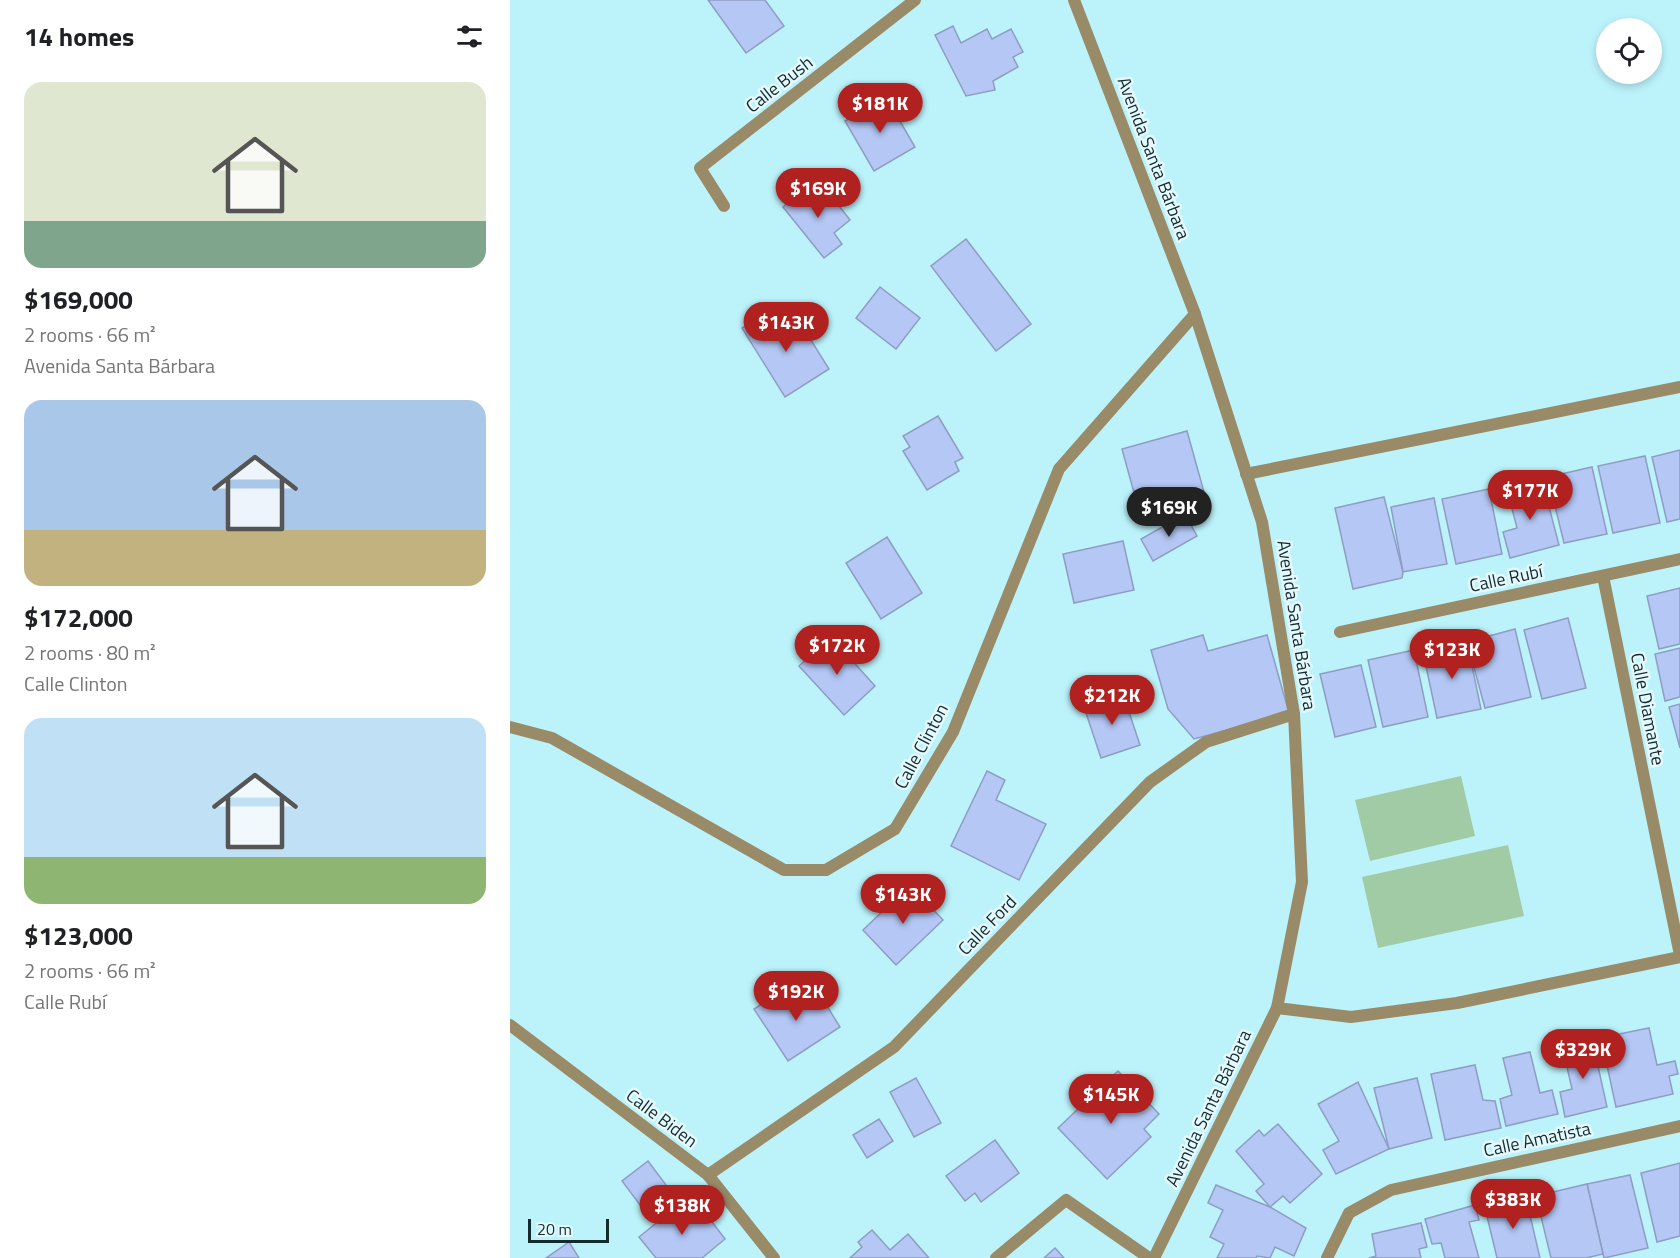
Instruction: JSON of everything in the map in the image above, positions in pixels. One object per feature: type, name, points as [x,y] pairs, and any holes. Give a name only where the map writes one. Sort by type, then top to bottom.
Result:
[{"type":"street","name":"Calle Bush","points":[[724,206],[700,168],[915,0]]},
{"type":"street","name":"Avenida Santa Bárbara","points":[[1074,0],[1195,314],[1262,522],[1294,714],[1302,882],[1277,1008],[1152,1258]]},
{"type":"street","name":"Calle Clinton","points":[[510,727],[552,738],[784,870],[826,870],[895,829],[953,732],[1059,469],[1195,314]]},
{"type":"street","points":[[1246,474],[1680,387]]},
{"type":"street","name":"Calle Rubí","points":[[1340,632],[1680,559]]},
{"type":"street","name":"Calle Diamante","points":[[1603,576],[1680,956]]},
{"type":"street","name":"Calle Ford","points":[[708,1174],[894,1047],[1150,782],[1206,742],[1294,714]]},
{"type":"street","points":[[1277,1008],[1351,1017],[1457,1003],[1680,956]]},
{"type":"street","name":"Calle Biden","points":[[510,1025],[708,1174],[774,1258]]},
{"type":"street","name":"Calle Amatista","points":[[1327,1258],[1349,1213],[1391,1190],[1680,1126]]},
{"type":"street","points":[[996,1258],[1065,1200],[1152,1258]]},
{"type":"green space","points":[[1461,776],[1475,836],[1370,861],[1355,800]]},
{"type":"green space","points":[[1508,845],[1524,916],[1378,948],[1362,877]]},
{"type":"building","points":[[708,0],[765,0],[784,26],[746,53]]},
{"type":"building","points":[[953,26],[961,43],[987,29],[992,39],[1011,29],[1023,52],[1013,57],[1018,67],[993,81],[995,90],[966,96],[935,35]]},
{"type":"building","points":[[886,97],[915,147],[874,171],[845,121]]},
{"type":"building","points":[[822,184],[850,220],[834,233],[842,244],[824,258],[783,207],[803,191],[807,196]]},
{"type":"building","points":[[966,239],[1031,324],[996,351],[931,266]]},
{"type":"building","points":[[880,287],[920,318],[896,349],[856,318]]},
{"type":"building","points":[[763,315],[773,330],[796,316],[829,369],[785,397],[742,328]]},
{"type":"building","points":[[938,416],[963,458],[955,462],[959,471],[927,490],[903,451],[910,447],[903,436]]},
{"type":"building","points":[[1187,431],[1204,492],[1139,511],[1122,449]]},
{"type":"building","points":[[1680,450],[1680,519],[1667,522],[1652,457]]},
{"type":"building","points":[[1645,456],[1660,523],[1613,533],[1598,466]]},
{"type":"building","points":[[1592,467],[1607,534],[1564,543],[1548,477]]},
{"type":"building","points":[[1542,480],[1559,545],[1510,558],[1503,532],[1517,528],[1507,489]]},
{"type":"building","points":[[1489,489],[1502,554],[1456,564],[1442,499]]},
{"type":"building","points":[[1384,497],[1403,572],[1402,578],[1353,589],[1335,508]]},
{"type":"building","points":[[1434,498],[1447,564],[1403,572],[1391,507]]},
{"type":"building","points":[[1185,514],[1197,536],[1153,561],[1141,539]]},
{"type":"building","points":[[887,537],[922,593],[881,619],[846,563]]},
{"type":"building","points":[[1123,541],[1134,590],[1074,603],[1063,554]]},
{"type":"building","points":[[1680,588],[1680,644],[1659,649],[1647,596]]},
{"type":"building","points":[[1568,618],[1586,688],[1542,699],[1524,630]]},
{"type":"building","points":[[1515,629],[1531,697],[1485,708],[1467,642]]},
{"type":"building","points":[[1203,635],[1208,651],[1267,635],[1289,713],[1194,739],[1168,709],[1151,650]]},
{"type":"building","points":[[831,637],[875,686],[844,715],[799,666]]},
{"type":"building","points":[[1467,642],[1481,709],[1437,718],[1423,652]]},
{"type":"building","points":[[1680,648],[1680,697],[1665,701],[1655,654]]},
{"type":"building","points":[[1414,650],[1428,717],[1383,727],[1368,660]]},
{"type":"building","points":[[1361,665],[1376,727],[1335,737],[1320,674]]},
{"type":"building","points":[[1123,694],[1140,745],[1101,758],[1084,707]]},
{"type":"building","points":[[1680,704],[1680,748],[1669,707]]},
{"type":"building","points":[[987,771],[1005,780],[996,800],[1046,824],[1019,880],[951,846]]},
{"type":"building","points":[[910,885],[943,920],[896,965],[863,930]]},
{"type":"building","points":[[790,986],[805,1009],[822,998],[840,1027],[788,1061],[754,1009]]},
{"type":"building","points":[[1649,1028],[1657,1065],[1675,1061],[1678,1074],[1669,1076],[1673,1094],[1616,1107],[1606,1061],[1619,1058],[1614,1035]]},
{"type":"building","points":[[1592,1039],[1607,1107],[1565,1117],[1560,1092],[1572,1089],[1562,1045]]},
{"type":"building","points":[[1530,1052],[1540,1093],[1552,1090],[1558,1114],[1506,1126],[1500,1099],[1512,1095],[1503,1058]]},
{"type":"building","points":[[1475,1065],[1483,1100],[1495,1101],[1501,1128],[1445,1140],[1431,1074]]},
{"type":"building","points":[[1118,1071],[1159,1114],[1144,1129],[1151,1137],[1107,1179],[1058,1128]]},
{"type":"building","points":[[916,1078],[941,1123],[914,1137],[890,1092]]},
{"type":"building","points":[[1417,1078],[1432,1138],[1389,1149],[1374,1088]]},
{"type":"building","points":[[1358,1082],[1389,1149],[1336,1174],[1323,1150],[1339,1141],[1318,1104]]},
{"type":"building","points":[[879,1119],[893,1141],[867,1158],[853,1135]]},
{"type":"building","points":[[1278,1124],[1322,1174],[1290,1203],[1283,1196],[1270,1207],[1256,1191],[1264,1184],[1236,1151],[1259,1130],[1264,1136]]},
{"type":"building","points":[[995,1140],[1019,1173],[981,1202],[975,1193],[965,1201],[946,1176]]},
{"type":"building","points":[[648,1161],[672,1193],[646,1213],[622,1181]]},
{"type":"building","points":[[1680,1163],[1680,1236],[1657,1242],[1641,1173]]},
{"type":"building","points":[[1630,1175],[1648,1248],[1604,1258],[1587,1184]]},
{"type":"building","points":[[1587,1184],[1603,1254],[1586,1258],[1551,1258],[1536,1196]]},
{"type":"building","points":[[1216,1185],[1270,1207],[1306,1228],[1294,1256],[1275,1247],[1270,1258],[1257,1256],[1256,1258],[1217,1258],[1224,1244],[1210,1237],[1223,1210],[1208,1203]]},
{"type":"building","points":[[1526,1198],[1540,1258],[1497,1258],[1485,1208]]},
{"type":"building","points":[[682,1202],[697,1220],[706,1214],[725,1239],[702,1258],[656,1258],[639,1237]]},
{"type":"building","points":[[1475,1205],[1479,1220],[1469,1222],[1479,1258],[1445,1258],[1441,1243],[1432,1244],[1425,1219]]},
{"type":"building","points":[[1421,1223],[1427,1247],[1419,1249],[1421,1258],[1369,1258],[1376,1256],[1372,1234]]},
{"type":"building","points":[[872,1230],[890,1250],[908,1234],[929,1258],[850,1258],[862,1247],[858,1242]]},
{"type":"building","points":[[569,1242],[579,1258],[546,1258]]},
{"type":"building","points":[[1055,1248],[1064,1258],[1044,1258]]}]
